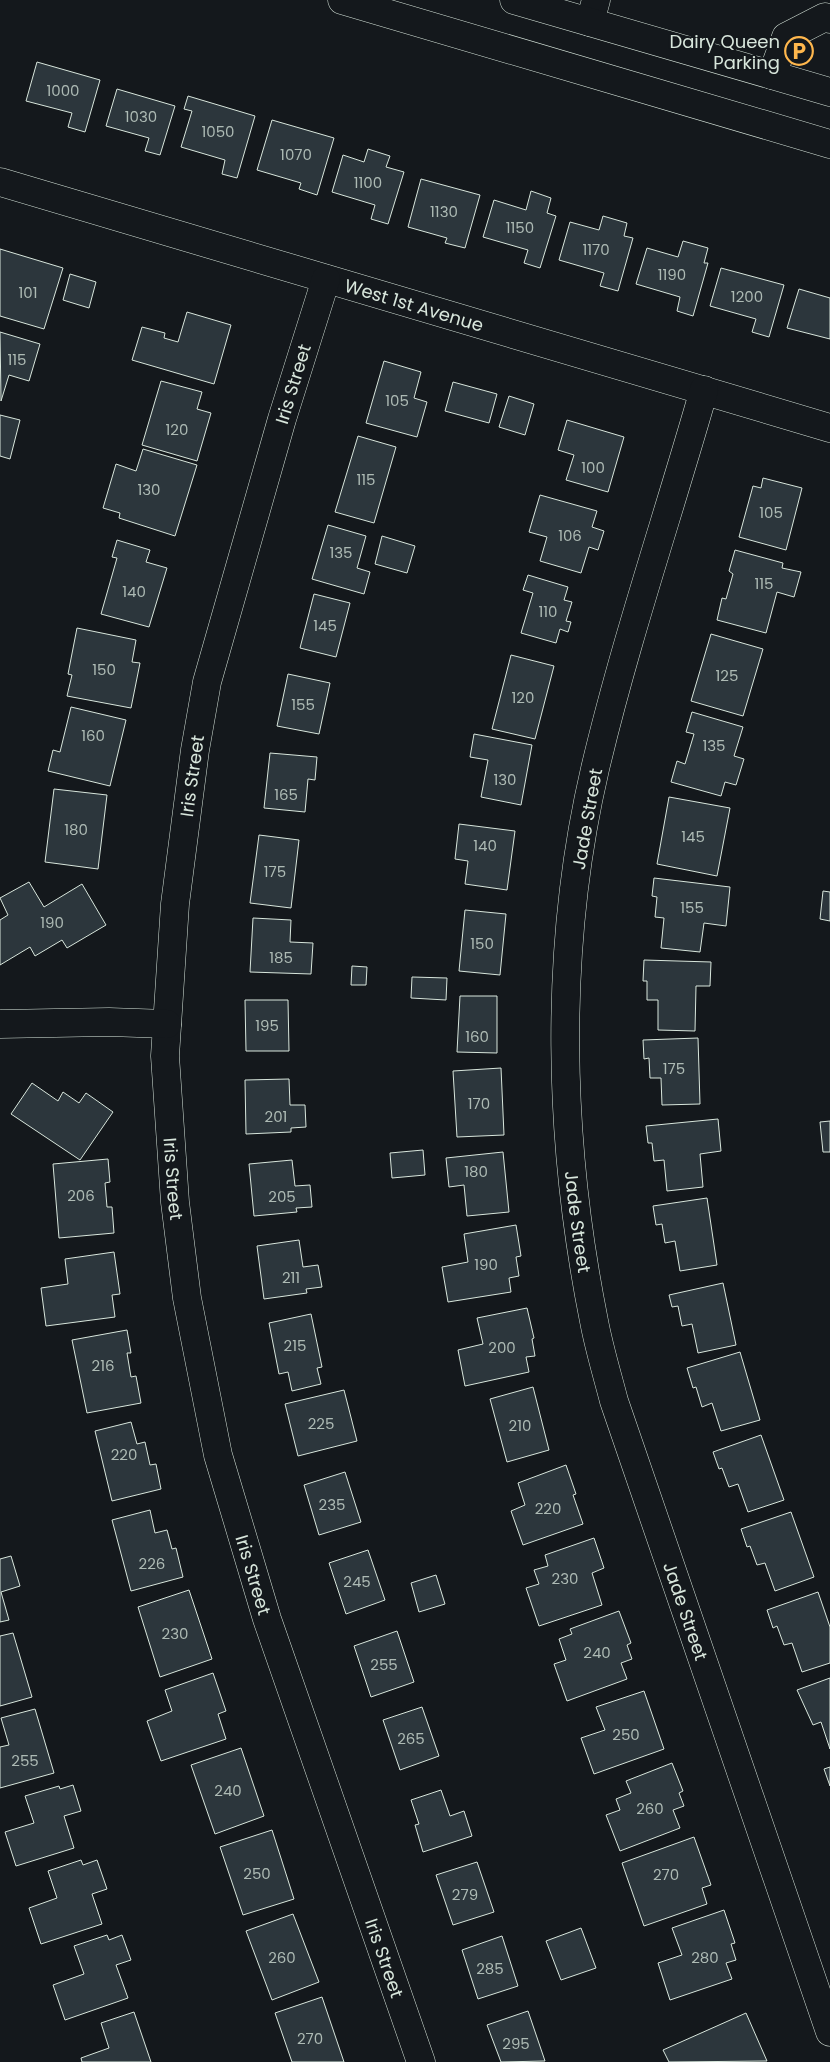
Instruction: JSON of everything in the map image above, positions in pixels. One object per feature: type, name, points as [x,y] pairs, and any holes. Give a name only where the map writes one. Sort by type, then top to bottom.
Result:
[{"type":"street","points":[[342,0],[830,144]]},
{"type":"street","points":[[514,0],[593,11],[772,75],[830,92]]},
{"type":"street","points":[[772,75],[786,36],[825,17],[830,19]]},
{"type":"street","name":"West 1st Avenue","points":[[0,182],[830,428]]},
{"type":"street","name":"Iris Street","points":[[326,279],[282,419],[207,682],[195,750],[174,904],[165,1056],[178,1221],[193,1335],[218,1455],[267,1618],[421,2062]]},
{"type":"street","name":"Jade Street","points":[[704,390],[612,703],[595,771],[581,844],[571,926],[566,1044],[574,1198],[594,1322],[614,1401],[830,2032]]},
{"type":"street","points":[[0,1024],[109,1022],[167,1024]]},
{"type":"building","points":[[37,62],[100,80],[85,132],[68,127],[72,113],[26,101]]},
{"type":"building","points":[[117,89],[175,106],[160,155],[145,151],[149,138],[106,126]]},
{"type":"building","points":[[188,96],[255,116],[237,178],[222,174],[225,160],[181,147],[192,111],[184,109]]},
{"type":"building","points":[[272,120],[334,138],[317,195],[299,189],[301,183],[257,170]]},
{"type":"building","points":[[368,149],[390,156],[386,167],[404,172],[388,224],[371,219],[375,205],[332,192],[343,155],[364,162]]},
{"type":"building","points":[[421,179],[480,195],[465,248],[445,243],[447,238],[408,227]]},
{"type":"building","points":[[531,191],[551,198],[547,213],[556,216],[540,268],[524,263],[528,250],[483,237],[494,200],[526,210]]},
{"type":"building","points":[[603,216],[627,223],[624,236],[633,238],[618,291],[600,286],[604,273],[559,260],[570,222],[599,230]]},
{"type":"building","points":[[683,241],[708,248],[704,263],[708,263],[693,316],[677,311],[680,297],[636,284],[647,248],[678,257]]},
{"type":"building","points":[[0,249],[63,268],[44,329],[0,316]]},
{"type":"building","points":[[721,268],[784,285],[769,337],[752,332],[756,319],[710,306]]},
{"type":"building","points":[[70,274],[96,282],[89,308],[63,300]]},
{"type":"building","points":[[799,289],[830,298],[830,339],[787,328]]},
{"type":"building","points":[[187,312],[231,325],[214,384],[132,360],[142,327],[165,333],[164,338],[178,342]]},
{"type":"building","points":[[0,332],[40,344],[29,381],[9,375],[1,401]]},
{"type":"building","points":[[384,361],[421,372],[414,398],[427,402],[417,437],[366,423]]},
{"type":"building","points":[[161,381],[202,392],[197,409],[211,413],[197,461],[142,445]]},
{"type":"building","points":[[453,382],[497,394],[489,423],[445,411]]},
{"type":"building","points":[[509,396],[534,404],[525,435],[499,427]]},
{"type":"building","points":[[0,415],[20,420],[10,459],[0,456]]},
{"type":"building","points":[[567,420],[624,437],[608,492],[566,480],[574,455],[558,450]]},
{"type":"building","points":[[358,436],[396,447],[374,523],[335,512]]},
{"type":"building","points":[[143,449],[197,465],[175,536],[119,518],[120,513],[103,508],[116,464],[136,471]]},
{"type":"building","points":[[763,478],[802,488],[786,550],[739,537],[753,486],[761,488]]},
{"type":"building","points":[[540,495],[597,511],[592,527],[604,531],[598,550],[589,547],[581,573],[540,561],[547,537],[529,532]]},
{"type":"building","points":[[328,525],[366,536],[357,568],[370,572],[364,594],[312,579]]},
{"type":"building","points":[[382,536],[415,546],[407,573],[375,564]]},
{"type":"building","points":[[117,540],[150,550],[146,562],[167,568],[149,627],[101,614],[117,558],[112,557]]},
{"type":"building","points":[[735,550],[783,563],[782,568],[801,572],[794,597],[777,592],[766,633],[717,620],[722,598],[726,599],[733,574],[729,571]]},
{"type":"building","points":[[528,575],[568,587],[564,600],[572,602],[566,621],[571,622],[568,632],[560,629],[556,643],[521,633],[533,593],[523,590]]},
{"type":"building","points":[[314,594],[350,603],[336,657],[300,648]]},
{"type":"building","points":[[77,628],[136,640],[132,662],[140,663],[131,708],[67,696],[72,675],[68,674]]},
{"type":"building","points":[[711,634],[763,649],[743,716],[691,701]]},
{"type":"building","points":[[511,655],[554,666],[535,739],[492,729]]},
{"type":"building","points":[[288,674],[330,683],[319,734],[277,726]]},
{"type":"building","points":[[71,707],[126,720],[110,786],[48,771],[53,750],[60,752]]},
{"type":"building","points":[[692,712],[743,727],[734,756],[744,759],[736,785],[725,782],[721,796],[671,782],[677,761],[685,764],[694,734],[686,732]]},
{"type":"building","points":[[474,734],[532,745],[521,805],[481,797],[488,760],[470,757]]},
{"type":"building","points":[[270,753],[317,757],[315,780],[308,779],[305,812],[264,808]]},
{"type":"building","points":[[54,789],[107,795],[98,869],[45,862]]},
{"type":"building","points":[[669,797],[730,808],[717,876],[657,864]]},
{"type":"building","points":[[459,824],[515,831],[507,890],[465,884],[468,861],[455,859]]},
{"type":"building","points":[[259,835],[299,840],[291,908],[250,903]]},
{"type":"building","points":[[654,878],[730,887],[726,926],[704,923],[700,952],[661,948],[664,918],[655,917],[657,897],[652,896]]},
{"type":"building","points":[[29,882],[44,907],[82,884],[106,925],[67,948],[62,940],[35,956],[30,947],[0,965],[0,920],[8,915],[0,898]]},
{"type":"building","points":[[823,891],[830,892],[830,921],[820,919]]},
{"type":"building","points":[[465,910],[506,914],[500,975],[459,971]]},
{"type":"building","points":[[253,918],[291,920],[290,942],[313,943],[311,974],[250,972]]},
{"type":"building","points":[[644,960],[711,962],[710,986],[696,986],[695,1031],[658,1030],[658,1000],[647,1000],[647,981],[643,981]]},
{"type":"building","points":[[352,966],[367,967],[366,985],[351,985]]},
{"type":"building","points":[[412,977],[447,978],[446,1000],[411,998]]},
{"type":"building","points":[[460,996],[497,996],[497,1053],[457,1052]]},
{"type":"building","points":[[245,1000],[288,1000],[289,1051],[246,1051]]},
{"type":"building","points":[[698,1038],[700,1104],[662,1105],[661,1078],[650,1078],[649,1058],[644,1059],[643,1040]]},
{"type":"building","points":[[501,1068],[504,1135],[457,1137],[453,1071]]},
{"type":"building","points":[[289,1079],[290,1105],[305,1105],[306,1127],[291,1128],[291,1132],[246,1134],[245,1080]]},
{"type":"building","points":[[32,1083],[58,1101],[63,1092],[79,1103],[86,1093],[113,1112],[80,1160],[11,1114]]},
{"type":"building","points":[[718,1119],[721,1151],[700,1154],[703,1187],[667,1191],[664,1160],[654,1161],[652,1143],[648,1143],[646,1126]]},
{"type":"building","points":[[830,1121],[830,1152],[823,1152],[820,1122]]},
{"type":"building","points":[[423,1150],[425,1175],[392,1178],[390,1153]]},
{"type":"building","points":[[503,1152],[509,1212],[467,1216],[464,1185],[449,1187],[446,1158]]},
{"type":"building","points":[[108,1159],[110,1182],[105,1183],[107,1207],[112,1207],[114,1233],[59,1238],[53,1164]]},
{"type":"building","points":[[292,1160],[295,1186],[310,1185],[312,1207],[296,1208],[297,1212],[254,1216],[249,1164]]},
{"type":"building","points":[[707,1198],[717,1265],[680,1271],[675,1241],[665,1243],[662,1224],[656,1225],[653,1206]]},
{"type":"building","points":[[516,1225],[521,1256],[516,1257],[519,1276],[509,1278],[511,1292],[448,1302],[442,1267],[468,1262],[464,1234]]},
{"type":"building","points":[[299,1240],[303,1267],[318,1265],[322,1287],[306,1289],[307,1293],[264,1299],[257,1246]]},
{"type":"building","points":[[114,1252],[120,1294],[112,1295],[115,1317],[46,1326],[41,1288],[68,1284],[65,1259]]},
{"type":"building","points":[[723,1283],[736,1345],[698,1353],[692,1324],[682,1326],[678,1306],[672,1307],[669,1295]]},
{"type":"building","points":[[527,1308],[534,1338],[532,1339],[535,1356],[526,1357],[529,1372],[465,1386],[458,1350],[483,1344],[477,1318]]},
{"type":"building","points":[[311,1314],[322,1367],[317,1368],[321,1384],[292,1391],[288,1372],[279,1374],[269,1323]]},
{"type":"building","points":[[127,1330],[131,1353],[127,1353],[131,1377],[136,1376],[141,1403],[87,1413],[72,1340]]},
{"type":"building","points":[[740,1352],[760,1420],[721,1431],[712,1403],[702,1407],[696,1387],[693,1388],[687,1368]]},
{"type":"building","points":[[533,1387],[549,1450],[507,1462],[490,1399]]},
{"type":"building","points":[[344,1390],[357,1441],[298,1456],[285,1404]]},
{"type":"building","points":[[131,1422],[137,1444],[145,1442],[150,1465],[156,1464],[161,1489],[112,1501],[95,1431]]},
{"type":"building","points":[[761,1435],[784,1500],[748,1512],[738,1484],[729,1487],[722,1468],[719,1469],[713,1452]]},
{"type":"building","points":[[566,1465],[576,1494],[573,1495],[583,1524],[523,1545],[511,1511],[525,1505],[518,1483]]},
{"type":"building","points":[[345,1472],[361,1522],[319,1535],[304,1485]]},
{"type":"building","points":[[150,1510],[155,1533],[167,1530],[172,1549],[176,1548],[183,1577],[131,1591],[112,1520]]},
{"type":"building","points":[[791,1512],[814,1577],[775,1591],[765,1563],[757,1565],[750,1546],[747,1547],[741,1529]]},
{"type":"building","points":[[594,1538],[604,1568],[592,1573],[602,1605],[539,1626],[526,1588],[539,1584],[534,1570],[548,1566],[545,1555]]},
{"type":"building","points":[[368,1550],[385,1600],[346,1614],[329,1563]]},
{"type":"building","points":[[11,1556],[20,1586],[1,1592],[9,1620],[0,1622],[0,1559]]},
{"type":"building","points":[[436,1575],[445,1604],[419,1612],[411,1583]]},
{"type":"building","points":[[189,1590],[212,1659],[160,1677],[138,1607]]},
{"type":"building","points":[[818,1592],[830,1627],[830,1663],[802,1672],[792,1643],[784,1645],[777,1626],[773,1628],[767,1610]]},
{"type":"building","points":[[619,1611],[631,1643],[627,1645],[632,1659],[621,1663],[627,1679],[567,1701],[554,1664],[566,1660],[559,1639],[572,1634],[570,1629]]},
{"type":"building","points":[[397,1631],[414,1682],[371,1697],[354,1646]]},
{"type":"building","points":[[13,1633],[32,1697],[0,1706],[0,1636]]},
{"type":"building","points":[[213,1673],[226,1711],[218,1714],[226,1739],[161,1761],[147,1721],[172,1711],[165,1690]]},
{"type":"building","points":[[830,1678],[830,1749],[821,1722],[813,1725],[797,1690]]},
{"type":"building","points":[[644,1691],[664,1749],[594,1774],[581,1738],[605,1730],[596,1707]]},
{"type":"building","points":[[422,1707],[439,1756],[400,1770],[383,1720]]},
{"type":"building","points":[[35,1709],[54,1773],[0,1788],[0,1747],[9,1745],[1,1718]]},
{"type":"building","points":[[241,1748],[264,1816],[215,1834],[191,1765]]},
{"type":"building","points":[[672,1763],[683,1791],[679,1793],[684,1806],[673,1810],[680,1828],[620,1851],[606,1815],[620,1810],[616,1799],[631,1793],[626,1781]]},
{"type":"building","points":[[830,1767],[830,1786],[824,1769]]},
{"type":"building","points":[[73,1785],[81,1811],[64,1816],[74,1848],[16,1866],[5,1832],[34,1823],[25,1796],[59,1786],[60,1789]]},
{"type":"building","points":[[441,1790],[450,1816],[464,1811],[472,1836],[423,1852],[415,1825],[419,1824],[411,1800]]},
{"type":"building","points":[[272,1830],[294,1899],[243,1915],[220,1847]]},
{"type":"building","points":[[694,1837],[711,1885],[702,1888],[707,1904],[644,1926],[622,1863]]},
{"type":"building","points":[[81,1860],[83,1865],[97,1860],[107,1889],[92,1894],[102,1924],[41,1944],[29,1908],[57,1898],[48,1871]]},
{"type":"building","points":[[477,1862],[494,1912],[453,1925],[436,1875]]},
{"type":"building","points":[[724,1910],[735,1943],[731,1944],[736,1960],[726,1963],[732,1979],[670,2000],[658,1963],[682,1955],[672,1928]]},
{"type":"building","points":[[293,1914],[319,1982],[272,2000],[246,1931]]},
{"type":"building","points":[[581,1928],[596,1968],[561,1980],[546,1941]]},
{"type":"building","points":[[107,1935],[109,1940],[122,1935],[131,1960],[116,1965],[128,1998],[65,2020],[53,1985],[84,1974],[74,1946]]},
{"type":"building","points":[[502,1936],[518,1986],[478,1999],[462,1950]]},
{"type":"building","points":[[322,1997],[344,2062],[292,2062],[275,2013]]},
{"type":"building","points":[[528,2011],[545,2061],[501,2062],[487,2025]]},
{"type":"building","points":[[134,2012],[151,2062],[82,2062],[81,2058],[109,2048],[101,2023]]},
{"type":"building","points":[[746,2013],[767,2061],[669,2062],[663,2050]]},
{"type":"place","name":"Dairy Queen Parking","points":[[799,51]]}]
